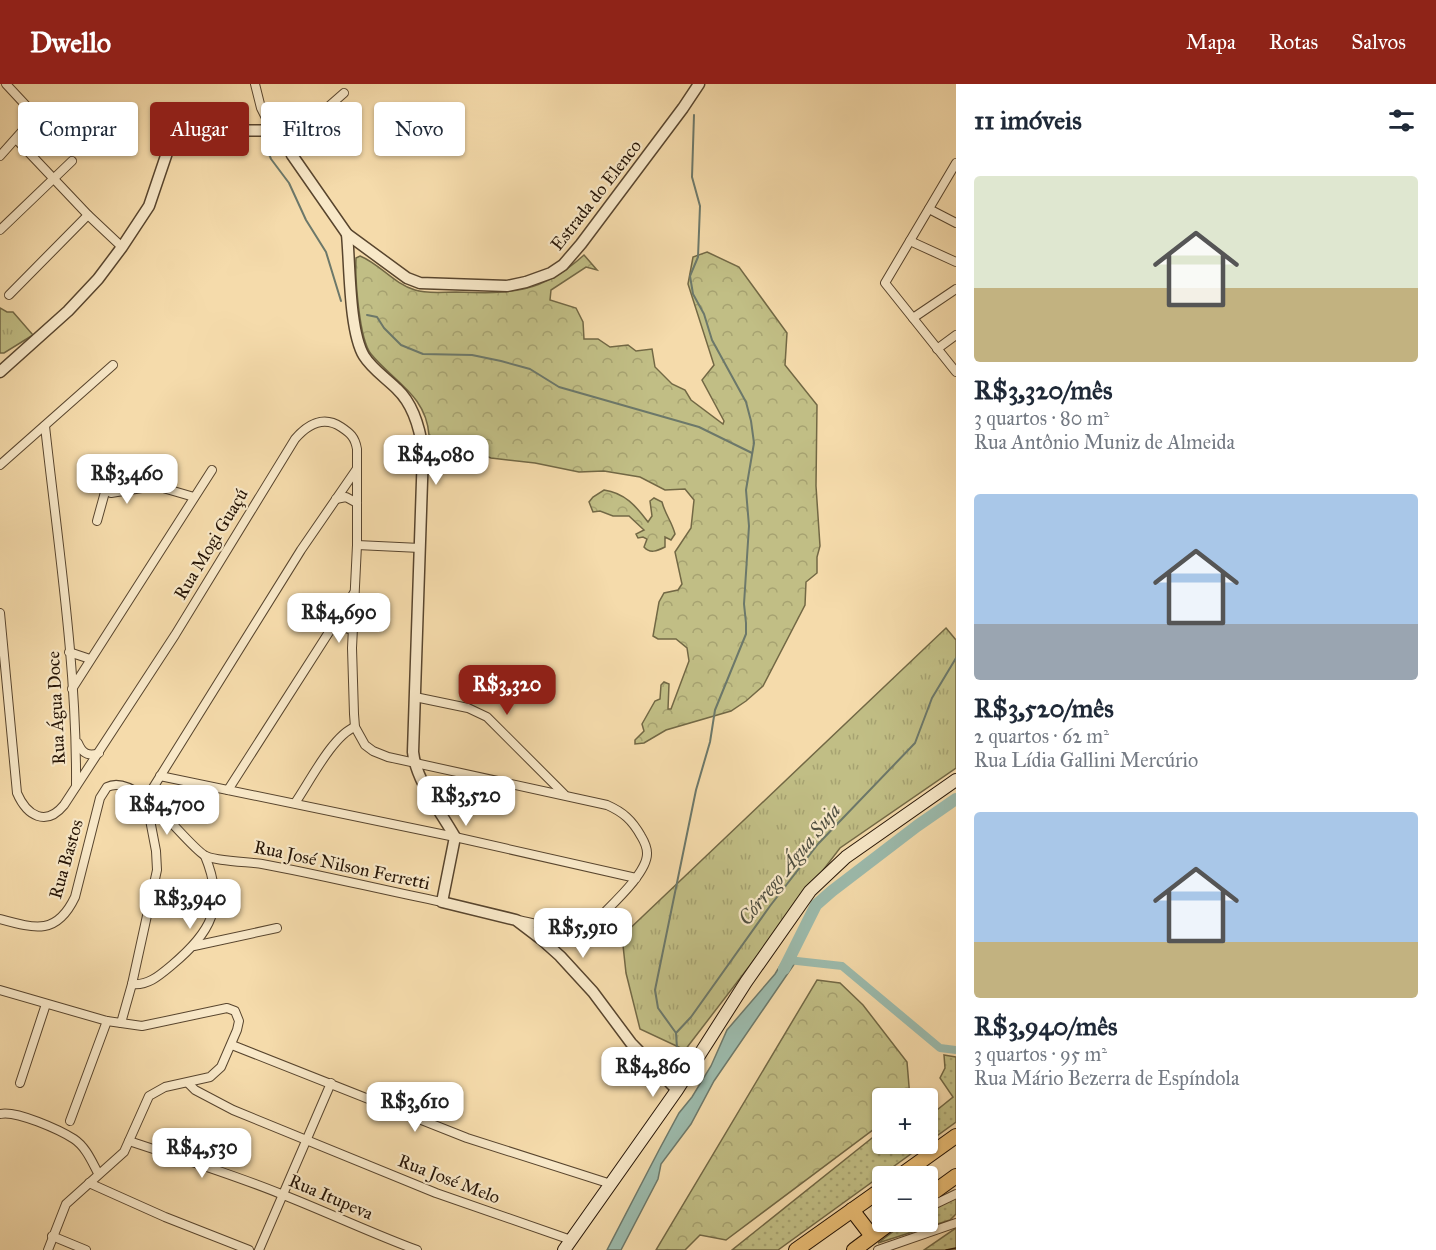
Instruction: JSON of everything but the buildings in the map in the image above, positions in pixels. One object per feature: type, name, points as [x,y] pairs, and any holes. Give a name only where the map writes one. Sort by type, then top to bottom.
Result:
[{"type":"main road","points":[[568,1245],[677,1090],[746,982],[810,891],[846,857],[956,780]]},
{"type":"main road","points":[[914,1166],[956,1136]]},
{"type":"main road","points":[[938,1189],[956,1176]]},
{"type":"main road","points":[[796,1250],[872,1196]]},
{"type":"main road","points":[[852,1210],[874,1235]]},
{"type":"main road","points":[[854,1250],[878,1232]]},
{"type":"street","points":[[0,156],[32,122],[33,113],[6,84]]},
{"type":"street","points":[[255,84],[261,108]]},
{"type":"street","name":"Estrada do Elenco","points":[[293,156],[347,234],[407,278],[420,283],[507,286],[539,279],[563,265],[699,84]]},
{"type":"street","points":[[334,102],[344,93]]},
{"type":"street","points":[[0,372],[6,361],[68,311],[98,279],[149,206],[158,183],[166,151],[175,139],[197,133],[261,130]]},
{"type":"street","points":[[16,140],[122,247]]},
{"type":"street","points":[[0,230],[72,161]]},
{"type":"street","points":[[956,163],[952,177],[929,209],[885,283],[956,372]]},
{"type":"street","points":[[929,209],[956,223]]},
{"type":"street","points":[[9,295],[88,215]]},
{"type":"street","points":[[347,234],[353,308],[360,348],[372,366],[400,391],[412,411],[421,434],[423,451],[414,762],[455,837],[442,902]]},
{"type":"street","points":[[910,240],[956,262]]},
{"type":"street","points":[[913,318],[956,289]]},
{"type":"street","points":[[938,349],[956,335]]},
{"type":"street","points":[[0,465],[113,365]]},
{"type":"street","name":"Rua Mogi Guaçú","points":[[76,786],[175,635],[299,434],[315,423],[334,422],[350,433],[355,440],[356,470]]},
{"type":"street","name":"Rua Água Doce","points":[[3,681],[17,793],[33,814],[41,817],[50,816],[58,812],[76,786],[76,740],[45,426]]},
{"type":"street","points":[[84,469],[194,497]]},
{"type":"street","points":[[72,690],[212,470]]},
{"type":"street","points":[[121,1023],[157,870],[156,851],[146,799],[301,550],[356,470]]},
{"type":"street","points":[[160,776],[455,837],[636,878],[646,864],[645,843],[633,822],[624,813],[607,805],[388,757],[365,745],[355,727],[352,669],[357,545],[356,470]]},
{"type":"street","points":[[97,521],[110,474]]},
{"type":"street","points":[[106,489],[111,493],[117,493],[156,486]]},
{"type":"street","points":[[336,499],[346,497],[357,503]]},
{"type":"street","points":[[357,545],[420,548]]},
{"type":"street","points":[[228,790],[354,593]]},
{"type":"street","points":[[0,613],[3,681]]},
{"type":"street","points":[[329,630],[339,626],[352,630]]},
{"type":"street","points":[[69,652],[90,659]]},
{"type":"street","points":[[415,697],[468,708],[487,717],[564,794]]},
{"type":"street","points":[[295,803],[338,739],[355,727]]},
{"type":"street","points":[[76,740],[83,752],[91,755],[99,753]]},
{"type":"street","name":"Rua Bastos","points":[[0,919],[38,927],[59,920],[68,912],[75,897],[100,798],[104,791],[113,784],[123,785],[146,799]]},
{"type":"street","points":[[132,984],[148,983],[194,946],[209,923],[214,903],[211,871],[205,856],[146,799]]},
{"type":"street","name":"Rua José Nilson Ferretti","points":[[205,856],[262,864],[557,927],[582,928],[597,920],[636,878]]},
{"type":"street","name":"Rua José Nilson Ferretti","points":[[516,920],[560,956],[594,992],[645,1060],[677,1090]]},
{"type":"street","points":[[194,946],[277,928]]},
{"type":"street","points":[[0,990],[107,1021],[142,1026],[216,1010],[231,1009],[236,1011],[239,1021],[232,1046],[216,1074],[188,1083],[165,1087],[152,1093],[118,1159],[98,1173],[66,1204],[48,1250]]},
{"type":"street","points":[[20,1083],[46,1004]]},
{"type":"street","points":[[70,1121],[107,1021]]},
{"type":"street","points":[[232,1046],[467,1138],[611,1184]]},
{"type":"street","name":"Rua José Melo","points":[[188,1083],[195,1090],[233,1110],[568,1245]]},
{"type":"street","points":[[259,1250],[331,1083]]},
{"type":"street","points":[[0,1114],[6,1113],[30,1119],[75,1140],[83,1148],[98,1173]]},
{"type":"street","name":"Rua Itupeva","points":[[129,1141],[216,1169],[283,1194],[369,1232],[417,1250]]},
{"type":"street","points":[[89,1183],[165,1217],[249,1250]]},
{"type":"street","points":[[938,1203],[956,1194]]},
{"type":"street","points":[[878,1250],[956,1224]]},
{"type":"street","points":[[874,1235],[880,1232]]},
{"type":"street","points":[[52,1236],[86,1250]]},
{"type":"green space","points":[[707,252],[739,267],[787,333],[785,365],[817,405],[816,486],[820,546],[817,573],[806,582],[805,605],[763,686],[731,711],[666,730],[644,743],[635,744],[635,740],[644,731],[642,724],[655,701],[660,699],[661,685],[664,682],[669,684],[668,709],[671,709],[689,661],[687,648],[676,639],[658,639],[653,636],[659,602],[664,593],[678,590],[682,584],[675,552],[691,528],[694,500],[685,489],[665,490],[640,477],[604,471],[579,472],[535,463],[491,458],[429,435],[422,409],[408,390],[371,354],[367,346],[359,308],[356,258],[360,256],[400,283],[420,291],[493,293],[524,289],[554,278],[584,255],[597,270],[586,267],[551,290],[550,300],[576,308],[583,322],[584,339],[598,339],[610,347],[628,345],[636,351],[652,349],[655,367],[672,384],[685,390],[691,400],[723,424],[724,421],[702,380],[714,365],[688,284],[693,257]]},
{"type":"green space","points":[[0,308],[13,312],[33,335],[4,353],[0,353]]},
{"type":"green space","points":[[604,490],[618,494],[629,501],[648,522],[652,516],[650,501],[654,498],[662,502],[675,534],[671,540],[665,537],[665,547],[649,551],[644,547],[647,539],[638,538],[636,534],[644,530],[629,516],[593,512],[589,502]]},
{"type":"green space","points":[[946,628],[956,640],[956,768],[840,848],[685,1050],[640,1029],[626,973],[622,936]]},
{"type":"green space","points":[[817,980],[840,983],[863,1005],[907,1062],[909,1088],[872,1088],[872,1130],[726,1240],[700,1235],[685,1250],[656,1250]]},
{"type":"green space","points":[[944,1055],[956,1057],[956,1122],[938,1135],[938,1109],[953,1097],[940,1078],[945,1068]]},
{"type":"green space","points":[[872,1138],[872,1154],[911,1154],[894,1166],[872,1166],[872,1182],[778,1250],[732,1250]]},
{"type":"green space","points":[[956,1197],[956,1214],[950,1220],[938,1224],[938,1206]]},
{"type":"green space","points":[[956,1228],[956,1250],[924,1250]]},
{"type":"green space","points":[[892,1232],[912,1232],[878,1243]]},
{"type":"shaded area","points":[[796,955],[795,963],[714,1081],[691,1124],[661,1164],[658,1179],[621,1250],[607,1250],[679,1113],[711,1066],[727,1030],[775,974],[786,956]]},
{"type":"waterway","points":[[676,1033],[658,1008],[655,990],[696,790],[710,742],[715,710],[746,634],[744,604],[749,526],[746,490],[754,443],[746,402],[712,340],[704,314],[693,294],[690,276],[698,257],[700,206],[692,177],[694,115]]},
{"type":"waterway","points":[[270,156],[289,183],[306,220],[326,252],[341,301]]},
{"type":"waterway","points":[[367,315],[377,317],[384,328],[401,345],[423,354],[472,355],[530,369],[559,387],[699,427],[752,453]]},
{"type":"waterway","name":"Córrego Água Suja","points":[[678,1063],[676,1033],[691,1017],[770,906],[818,844],[915,743],[932,698],[956,658]]},
{"type":"waterway","points":[[784,969],[816,905],[917,826],[956,799]]},
{"type":"waterway","points":[[788,960],[842,966],[940,1048],[956,1050]]},
{"type":"tram line","points":[[946,1250],[956,1248]]}]
